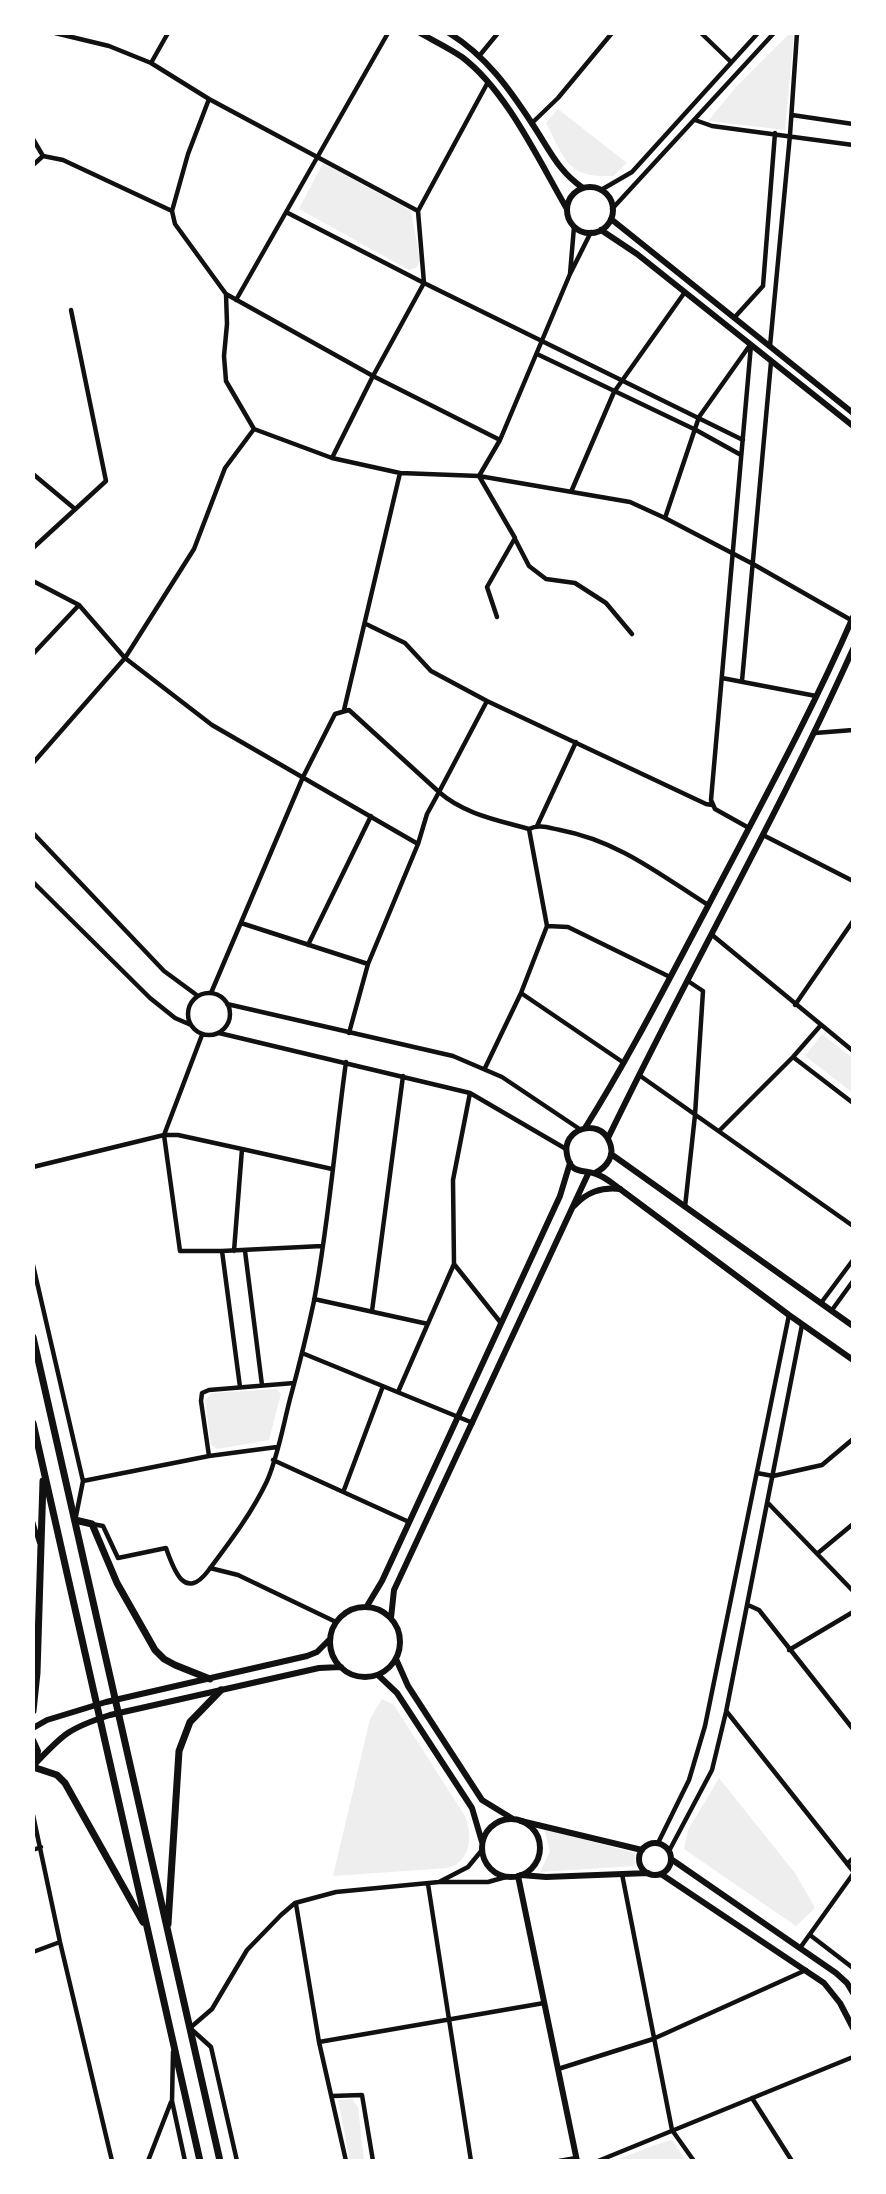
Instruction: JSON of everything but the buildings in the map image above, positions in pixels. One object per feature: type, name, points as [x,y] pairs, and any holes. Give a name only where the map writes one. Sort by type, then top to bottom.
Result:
[{"type":"highway","points":[[33,1337],[220,2161]]},
{"type":"highway","points":[[33,1423],[200,2161]]},
{"type":"highway","points":[[33,1711],[35,1600],[41,1551],[43,1466]]},
{"type":"highway","points":[[75,1520],[92,1524],[117,1583],[155,1650],[175,1665],[210,1679]]},
{"type":"highway","points":[[167,1932],[179,1751],[190,1722],[221,1690]]},
{"type":"highway","points":[[33,1766],[57,1775],[65,1783],[148,1931]]},
{"type":"main road","points":[[420,33],[461,56],[488,82],[506,106],[575,227],[582,231],[601,230],[611,219],[609,197],[601,190],[590,187],[583,188],[572,196],[567,209]]},
{"type":"main road","points":[[449,33],[481,55],[502,79],[562,171],[583,188]]},
{"type":"main road","points":[[611,219],[853,413]]},
{"type":"main road","points":[[601,230],[637,254],[853,426]]},
{"type":"main road","points":[[852,618],[750,828],[671,978],[625,1063],[583,1129],[571,1136],[566,1149],[575,1169],[592,1173],[620,1189],[853,1360]]},
{"type":"main road","points":[[391,1618],[394,1590],[570,1210],[592,1173],[607,1165],[611,1154],[608,1138],[816,733],[853,649]]},
{"type":"main road","points":[[583,1129],[597,1129],[608,1138]]},
{"type":"main road","points":[[611,1154],[853,1326]]},
{"type":"main road","points":[[367,1606],[380,1585],[459,1417],[560,1196],[570,1163]]},
{"type":"main road","points":[[570,1210],[590,1193],[604,1188],[620,1189]]},
{"type":"main road","points":[[367,1606],[380,1610],[391,1618],[401,1639],[396,1659],[391,1666],[378,1675],[362,1677],[341,1667],[332,1654],[330,1639],[336,1622],[346,1612],[367,1606]]},
{"type":"main road","points":[[33,1728],[47,1720],[106,1702],[311,1655],[330,1639]]},
{"type":"main road","points":[[396,1659],[408,1686],[482,1800],[513,1819],[642,1850]]},
{"type":"main road","points":[[33,1766],[60,1738],[80,1724],[319,1668],[341,1667]]},
{"type":"main road","points":[[378,1675],[397,1693],[472,1808],[482,1850],[490,1868],[506,1877],[661,1874],[806,1970],[834,1994],[853,2028]]},
{"type":"main road","points":[[33,1740],[38,1751],[33,1766]]},
{"type":"main road","points":[[482,1842],[490,1827],[497,1822],[513,1819]]},
{"type":"main road","points":[[519,1876],[534,1866],[540,1846],[534,1830],[521,1821]]},
{"type":"main road","points":[[648,1873],[640,1863],[642,1850],[649,1844],[658,1843],[668,1851],[671,1859],[843,1978],[853,1993]]},
{"type":"main road","points":[[661,1874],[668,1868],[671,1859]]},
{"type":"main road","points":[[519,1876],[576,2159]]},
{"type":"street","points":[[55,33],[109,47],[151,63],[209,99],[418,211]]},
{"type":"street","points":[[151,63],[168,33]]},
{"type":"street","points":[[236,300],[388,33]]},
{"type":"street","points":[[481,55],[498,33]]},
{"type":"street","points":[[531,123],[558,97],[612,33]]},
{"type":"street","points":[[701,33],[731,62]]},
{"type":"street","points":[[601,190],[632,172],[758,33]]},
{"type":"street","points":[[612,209],[774,33]]},
{"type":"street","points":[[770,346],[797,33]]},
{"type":"street","points":[[332,458],[424,284],[418,211],[488,82]]},
{"type":"street","points":[[209,99],[188,154],[172,211],[175,224],[226,294],[373,376],[500,440]]},
{"type":"street","points":[[792,115],[853,124]]},
{"type":"street","points":[[695,120],[712,125],[853,145]]},
{"type":"street","points":[[734,317],[762,286],[775,133]]},
{"type":"street","points":[[33,139],[43,156],[63,160],[172,211]]},
{"type":"street","points":[[33,165],[43,156]]},
{"type":"street","points":[[286,212],[424,284],[743,440]]},
{"type":"street","points":[[570,274],[575,227]]},
{"type":"street","points":[[479,476],[500,440],[570,274],[591,232]]},
{"type":"street","points":[[571,492],[614,392],[685,292]]},
{"type":"street","points":[[226,294],[226,381],[254,429],[332,458],[400,473],[479,476],[630,502],[852,618]]},
{"type":"street","points":[[33,548],[106,481],[71,310]]},
{"type":"street","points":[[665,518],[699,417],[751,345]]},
{"type":"street","points":[[712,805],[751,345]]},
{"type":"street","points":[[537,354],[696,430],[741,455]]},
{"type":"street","points":[[742,681],[771,361]]},
{"type":"street","points":[[33,762],[125,658],[194,549],[225,468],[254,429]]},
{"type":"street","points":[[344,710],[400,473]]},
{"type":"street","points":[[33,474],[75,509]]},
{"type":"street","points":[[479,476],[529,566],[546,579],[575,583],[606,603],[632,634]]},
{"type":"street","points":[[497,617],[486,587],[515,538]]},
{"type":"street","points":[[33,581],[79,605],[125,658],[212,725],[418,844]]},
{"type":"street","points":[[33,654],[79,605]]},
{"type":"street","points":[[366,624],[405,643],[431,671],[487,701],[712,805],[750,828]]},
{"type":"street","points":[[722,678],[816,696]]},
{"type":"street","points":[[349,1033],[368,964],[418,844],[427,814],[487,701]]},
{"type":"street","points":[[211,993],[303,777],[335,714],[344,710],[354,714],[451,802],[481,816],[529,829],[537,825],[583,834],[617,847],[708,905]]},
{"type":"street","points":[[816,733],[853,730]]},
{"type":"street","points":[[537,825],[576,742]]},
{"type":"street","points":[[308,945],[371,817]]},
{"type":"street","points":[[485,1068],[521,993],[547,926],[529,829]]},
{"type":"street","points":[[33,833],[164,971],[198,996]]},
{"type":"street","points":[[763,835],[853,881]]},
{"type":"street","points":[[33,882],[149,998],[202,1035],[219,1033],[228,1025],[230,1018],[227,1004],[211,993],[198,996],[193,1000],[188,1013],[191,1026]]},
{"type":"street","points":[[795,1005],[853,921]]},
{"type":"street","points":[[241,923],[368,964]]},
{"type":"street","points":[[547,926],[568,927],[671,978]]},
{"type":"street","points":[[712,934],[853,1051]]},
{"type":"street","points":[[685,1207],[695,1115],[703,991],[687,981]]},
{"type":"street","points":[[521,993],[625,1063]]},
{"type":"street","points":[[227,1004],[453,1056],[485,1068],[583,1129]]},
{"type":"street","points":[[719,1131],[793,1058],[821,1025]]},
{"type":"street","points":[[219,1033],[470,1093],[566,1149]]},
{"type":"street","points":[[202,1035],[164,1135],[180,1251],[245,1251],[322,1246]]},
{"type":"street","points":[[793,1058],[853,1103]]},
{"type":"street","points":[[92,1524],[103,1526],[118,1558],[166,1548],[178,1575],[191,1585],[199,1582],[250,1511],[267,1480],[274,1460],[314,1298],[346,1062]]},
{"type":"street","points":[[639,1074],[853,1226]]},
{"type":"street","points":[[372,1311],[403,1076]]},
{"type":"street","points":[[398,1392],[454,1264],[453,1180],[470,1093]]},
{"type":"street","points":[[33,1167],[164,1135],[178,1135],[332,1169]]},
{"type":"street","points":[[233,1251],[242,1149]]},
{"type":"street","points":[[222,1251],[240,1387]]},
{"type":"street","points":[[245,1251],[262,1385]]},
{"type":"street","points":[[821,1303],[853,1260]]},
{"type":"street","points":[[454,1264],[501,1323]]},
{"type":"street","points":[[33,1265],[83,1481],[75,1520]]},
{"type":"street","points":[[832,1310],[853,1281]]},
{"type":"street","points":[[314,1298],[428,1324]]},
{"type":"street","points":[[658,1843],[697,1758],[789,1315]]},
{"type":"street","points":[[668,1851],[712,1770],[748,1605],[802,1325]]},
{"type":"street","points":[[302,1353],[473,1423]]},
{"type":"street","points":[[209,1456],[202,1393],[209,1390],[294,1383]]},
{"type":"street","points":[[344,1490],[383,1386]]},
{"type":"street","points":[[757,1473],[773,1476],[822,1465],[853,1439]]},
{"type":"street","points":[[83,1481],[209,1456],[277,1447]]},
{"type":"street","points":[[274,1460],[409,1522]]},
{"type":"street","points":[[768,1503],[853,1591]]},
{"type":"street","points":[[33,1522],[41,1551]]},
{"type":"street","points":[[818,1553],[853,1524]]},
{"type":"street","points":[[210,1568],[238,1575],[336,1622]]},
{"type":"street","points":[[748,1605],[759,1610],[853,1729]]},
{"type":"street","points":[[789,1650],[853,1612]]},
{"type":"street","points":[[726,1712],[853,1872],[800,1948]]},
{"type":"street","points":[[33,1815],[112,2161]]},
{"type":"street","points":[[33,1850],[41,1847]]},
{"type":"street","points":[[439,1882],[468,1867],[482,1850]]},
{"type":"street","points":[[847,1864],[853,1858]]},
{"type":"street","points":[[622,1874],[673,2130],[694,2161]]},
{"type":"street","points":[[237,2161],[211,2047],[190,2028],[212,2009],[247,1950],[271,1923],[295,1903],[336,1892],[439,1882],[488,1882],[506,1877]]},
{"type":"street","points":[[428,1884],[471,2161]]},
{"type":"street","points":[[295,1903],[319,2042],[346,2161]]},
{"type":"street","points":[[810,1935],[853,1968]]},
{"type":"street","points":[[33,1952],[60,1942]]},
{"type":"street","points":[[558,2069],[653,2039],[806,1970]]},
{"type":"street","points":[[319,2042],[544,2003]]},
{"type":"street","points":[[173,2044],[172,2102],[185,2161]]},
{"type":"street","points":[[598,2161],[853,2057]]},
{"type":"street","points":[[332,2096],[362,2095],[373,2161]]},
{"type":"street","points":[[752,2098],[792,2161]]},
{"type":"street","points":[[148,2161],[172,2102]]},
{"type":"street","points":[[559,2161],[576,2159]]},
{"type":"shaded area","points":[[790,33],[794,33],[785,130],[708,121],[736,87]]},
{"type":"shaded area","points":[[558,109],[627,163],[613,176],[597,176],[576,170],[563,156],[546,123]]},
{"type":"shaded area","points":[[323,163],[411,211],[420,260],[417,267],[409,270],[299,209]]},
{"type":"shaded area","points":[[822,1034],[853,1058],[853,1093],[805,1056]]},
{"type":"shaded area","points":[[277,1389],[281,1394],[269,1440],[217,1449],[211,1445],[205,1400],[212,1393]]},
{"type":"shaded area","points":[[382,1699],[394,1705],[465,1816],[469,1832],[468,1847],[461,1860],[448,1868],[333,1876],[370,1719]]},
{"type":"shaded area","points":[[719,1778],[795,1873],[815,1908],[796,1926],[684,1849],[688,1830]]},
{"type":"shaded area","points":[[544,1829],[635,1853],[635,1866],[540,1872],[550,1851]]},
{"type":"shaded area","points":[[352,2099],[358,2107],[364,2161],[350,2161],[338,2100]]},
{"type":"shaded area","points":[[669,2140],[673,2141],[686,2161],[613,2161]]}]
